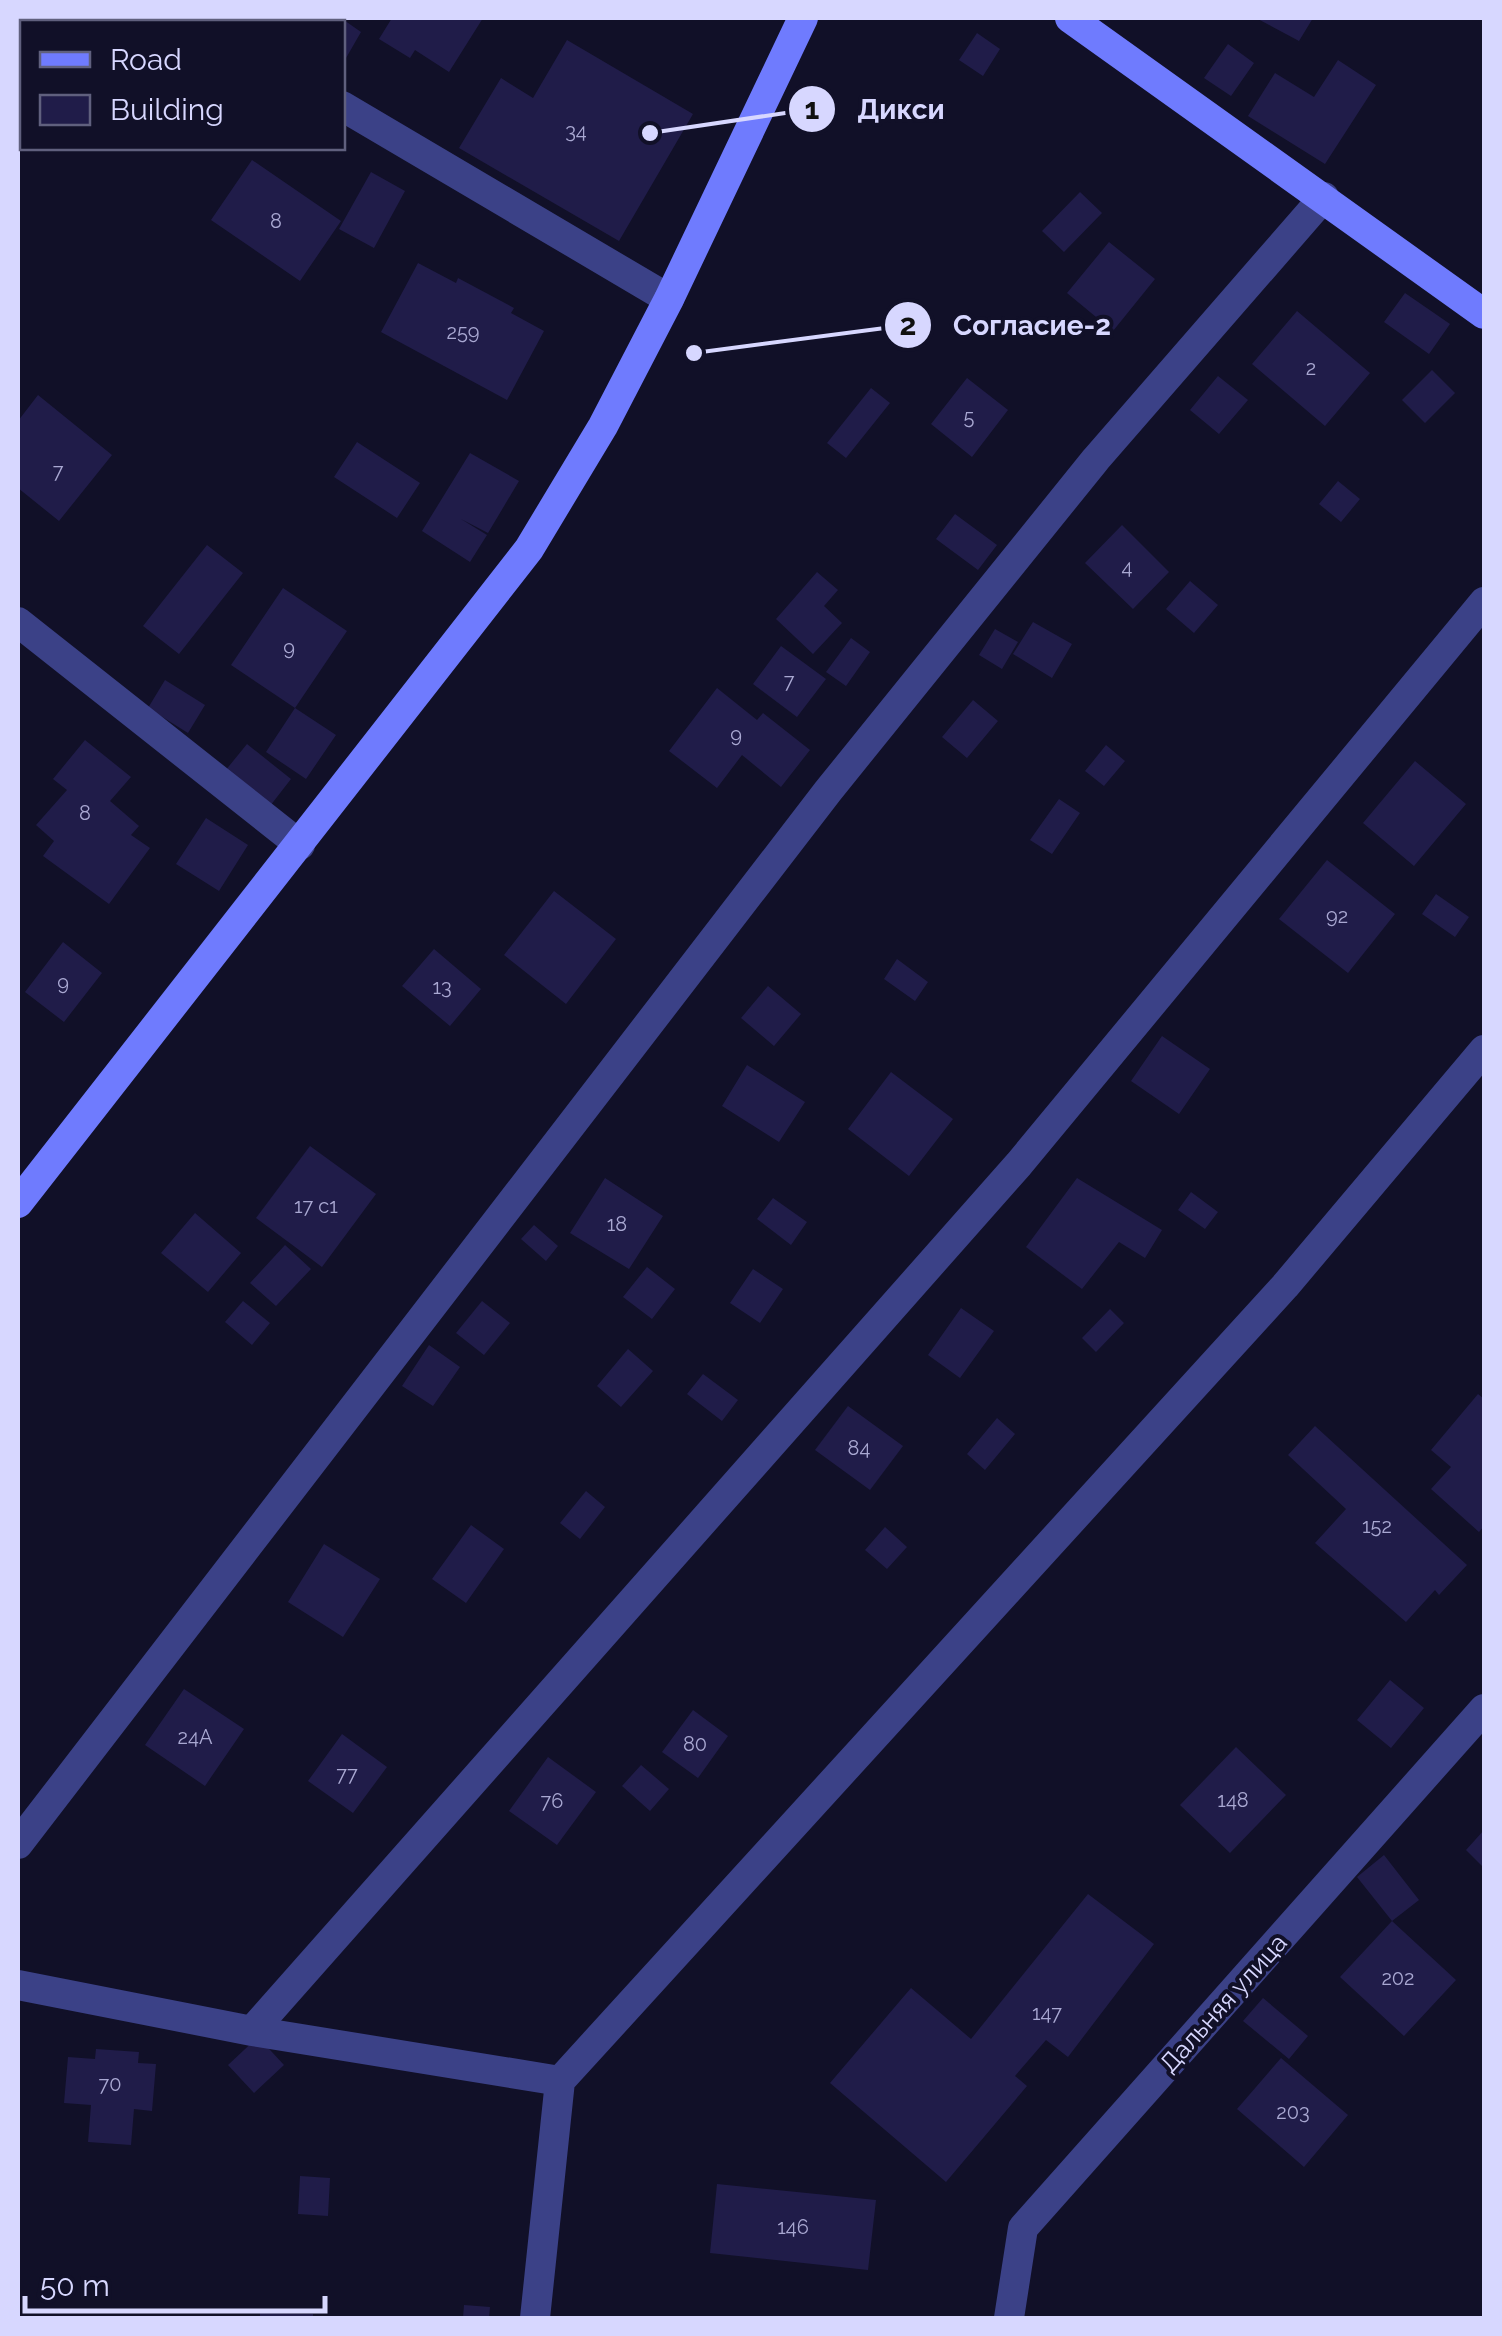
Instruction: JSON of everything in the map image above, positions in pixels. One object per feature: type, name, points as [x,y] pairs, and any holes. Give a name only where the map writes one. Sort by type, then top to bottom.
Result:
[{"type":"street","points":[[18,1203],[530,550],[603,426],[803,18]]},
{"type":"street","points":[[1070,18],[1484,314]]},
{"type":"street","points":[[345,108],[668,299]]},
{"type":"street","points":[[18,1844],[828,791],[1096,459],[1324,197]]},
{"type":"street","points":[[252,2030],[1019,1164],[1484,602]]},
{"type":"street","points":[[18,622],[300,845]]},
{"type":"street","points":[[535,2318],[560,2081],[1285,1286],[1484,1050]]},
{"type":"street","name":"Дальняя улица","points":[[1010,2318],[1023,2228],[1484,1709]]},
{"type":"street","points":[[18,1985],[252,2030],[560,2081]]},
{"type":"building","points":[[341,18],[344,20],[289,20]]},
{"type":"building","points":[[392,18],[483,18],[449,72],[415,50],[410,58],[379,39]]},
{"type":"building","points":[[1256,18],[1313,18],[1299,41]]},
{"type":"building","points":[[345,21],[361,32],[345,60]]},
{"type":"building","points":[[977,33],[1000,49],[983,76],[959,60]]},
{"type":"building","points":[[567,40],[693,114],[619,241],[459,148],[501,78],[533,98]]},
{"type":"building","points":[[1228,44],[1254,63],[1231,96],[1204,78]]},
{"type":"building","points":[[1338,60],[1376,85],[1325,164],[1248,116],[1275,73],[1314,97]]},
{"type":"building","points":[[252,160],[341,221],[300,281],[211,220]]},
{"type":"building","points":[[371,172],[405,191],[374,248],[339,229]]},
{"type":"building","points":[[1080,192],[1102,213],[1064,252],[1042,231]]},
{"type":"building","points":[[1109,242],[1155,279],[1113,331],[1067,293]]},
{"type":"building","points":[[418,263],[456,283],[458,278],[514,308],[511,313],[544,331],[507,400],[381,332]]},
{"type":"building","points":[[1405,293],[1450,324],[1429,354],[1384,322]]},
{"type":"building","points":[[1297,311],[1370,373],[1325,426],[1252,364]]},
{"type":"building","points":[[1432,370],[1455,393],[1425,423],[1402,400]]},
{"type":"building","points":[[1218,376],[1248,400],[1219,434],[1190,410]]},
{"type":"building","points":[[967,378],[1008,410],[972,457],[931,424]]},
{"type":"building","points":[[871,388],[890,403],[846,458],[827,443]]},
{"type":"building","points":[[38,395],[112,455],[59,521],[18,488],[18,421]]},
{"type":"building","points":[[357,442],[420,483],[397,518],[334,477]]},
{"type":"building","points":[[470,453],[519,481],[488,533],[461,519],[487,535],[470,562],[422,531]]},
{"type":"building","points":[[1338,481],[1360,499],[1341,522],[1319,504]]},
{"type":"building","points":[[955,514],[997,545],[978,570],[936,539]]},
{"type":"building","points":[[1122,525],[1169,572],[1133,609],[1085,563]]},
{"type":"building","points":[[207,545],[243,573],[179,654],[143,626]]},
{"type":"building","points":[[817,572],[838,590],[824,606],[842,623],[813,654],[776,619]]},
{"type":"building","points":[[1190,581],[1218,605],[1194,633],[1166,609]]},
{"type":"building","points":[[283,588],[347,631],[295,708],[231,665]]},
{"type":"building","points":[[1033,622],[1072,644],[1052,678],[1013,654]]},
{"type":"building","points":[[995,629],[1018,642],[1002,669],[979,655]]},
{"type":"building","points":[[851,638],[870,652],[846,686],[826,672]]},
{"type":"building","points":[[781,646],[826,679],[797,717],[753,684]]},
{"type":"building","points":[[165,680],[205,705],[188,733],[148,708]]},
{"type":"building","points":[[717,688],[757,720],[763,713],[810,750],[781,787],[742,755],[717,788],[669,751]]},
{"type":"building","points":[[973,700],[998,721],[967,758],[942,737]]},
{"type":"building","points":[[295,708],[336,735],[306,779],[266,752]]},
{"type":"building","points":[[85,740],[131,777],[110,801],[139,826],[131,835],[150,848],[109,904],[43,856],[54,841],[36,825],[67,790],[53,779]]},
{"type":"building","points":[[247,744],[291,779],[270,806],[225,771]]},
{"type":"building","points":[[1106,745],[1125,761],[1104,786],[1085,771]]},
{"type":"building","points":[[1415,761],[1466,804],[1414,866],[1363,823]]},
{"type":"building","points":[[1059,799],[1080,813],[1052,854],[1030,840]]},
{"type":"building","points":[[206,818],[248,845],[219,891],[176,864]]},
{"type":"building","points":[[1327,860],[1395,914],[1348,973],[1279,919]]},
{"type":"building","points":[[554,891],[616,939],[566,1004],[504,955]]},
{"type":"building","points":[[1436,894],[1469,917],[1455,937],[1422,914]]},
{"type":"building","points":[[63,942],[102,973],[64,1022],[25,992]]},
{"type":"building","points":[[434,949],[481,989],[450,1026],[402,986]]},
{"type":"building","points":[[897,959],[928,982],[915,1001],[884,979]]},
{"type":"building","points":[[768,986],[801,1014],[774,1046],[741,1018]]},
{"type":"building","points":[[1162,1036],[1210,1069],[1179,1114],[1131,1081]]},
{"type":"building","points":[[747,1065],[805,1102],[779,1142],[722,1106]]},
{"type":"building","points":[[891,1072],[953,1119],[909,1176],[848,1129]]},
{"type":"building","points":[[310,1146],[376,1194],[322,1267],[256,1218]]},
{"type":"building","points":[[605,1178],[663,1216],[629,1269],[570,1233]]},
{"type":"building","points":[[1077,1178],[1162,1230],[1145,1258],[1119,1242],[1082,1289],[1026,1247]]},
{"type":"building","points":[[1191,1192],[1218,1212],[1205,1229],[1178,1210]]},
{"type":"building","points":[[773,1198],[807,1222],[791,1245],[757,1219]]},
{"type":"building","points":[[195,1213],[241,1253],[208,1292],[161,1253]]},
{"type":"building","points":[[534,1225],[558,1246],[546,1261],[521,1239]]},
{"type":"building","points":[[285,1245],[311,1269],[276,1306],[250,1283]]},
{"type":"building","points":[[647,1267],[675,1289],[652,1319],[623,1297]]},
{"type":"building","points":[[753,1269],[783,1289],[760,1323],[730,1303]]},
{"type":"building","points":[[243,1301],[270,1323],[252,1345],[225,1322]]},
{"type":"building","points":[[482,1301],[510,1323],[484,1355],[456,1333]]},
{"type":"building","points":[[961,1308],[994,1331],[960,1378],[928,1355]]},
{"type":"building","points":[[1110,1309],[1124,1323],[1096,1352],[1082,1338]]},
{"type":"building","points":[[429,1345],[460,1367],[433,1406],[402,1386]]},
{"type":"building","points":[[628,1349],[653,1371],[621,1407],[597,1386]]},
{"type":"building","points":[[703,1374],[738,1400],[722,1421],[687,1394]]},
{"type":"building","points":[[1478,1394],[1484,1399],[1484,1526],[1479,1532],[1431,1489],[1451,1467],[1431,1450]]},
{"type":"building","points":[[848,1406],[903,1446],[870,1490],[815,1450]]},
{"type":"building","points":[[997,1418],[1015,1434],[985,1470],[967,1454]]},
{"type":"building","points":[[1315,1426],[1467,1565],[1439,1595],[1435,1590],[1406,1622],[1315,1543],[1346,1509],[1288,1455]]},
{"type":"building","points":[[586,1491],[605,1507],[580,1539],[560,1523]]},
{"type":"building","points":[[471,1525],[504,1549],[466,1603],[432,1579]]},
{"type":"building","points":[[885,1527],[907,1547],[887,1569],[865,1550]]},
{"type":"building","points":[[324,1544],[380,1579],[343,1637],[288,1602]]},
{"type":"building","points":[[1390,1680],[1424,1708],[1391,1748],[1357,1720]]},
{"type":"building","points":[[184,1689],[244,1729],[205,1786],[145,1745]]},
{"type":"building","points":[[693,1710],[728,1736],[698,1778],[662,1752]]},
{"type":"building","points":[[342,1734],[387,1767],[353,1813],[308,1781]]},
{"type":"building","points":[[1236,1747],[1286,1795],[1230,1853],[1180,1805]]},
{"type":"building","points":[[548,1757],[596,1792],[557,1845],[509,1811]]},
{"type":"building","points":[[641,1765],[669,1789],[650,1811],[622,1786]]},
{"type":"building","points":[[1484,1830],[1484,1868],[1466,1850]]},
{"type":"building","points":[[1384,1855],[1419,1900],[1392,1921],[1357,1877]]},
{"type":"building","points":[[1088,1894],[1154,1944],[1068,2057],[1046,2040],[1015,2076],[1027,2086],[946,2182],[830,2083],[911,1988],[971,2039]]},
{"type":"building","points":[[1392,1921],[1456,1980],[1404,2036],[1340,1977]]},
{"type":"building","points":[[1263,1998],[1308,2036],[1289,2059],[1243,2021]]},
{"type":"building","points":[[258,2037],[284,2065],[254,2093],[228,2065]]},
{"type":"building","points":[[96,2049],[139,2052],[138,2063],[156,2064],[152,2111],[134,2109],[131,2145],[88,2142],[91,2105],[64,2103],[68,2057],[95,2059]]},
{"type":"building","points":[[1281,2058],[1348,2115],[1304,2167],[1237,2109]]},
{"type":"building","points":[[300,2176],[330,2178],[328,2216],[298,2214]]},
{"type":"building","points":[[717,2184],[876,2200],[868,2270],[710,2253]]},
{"type":"building","points":[[464,2305],[490,2307],[489,2318],[463,2318]]},
{"type":"building","points":[[260,2313],[313,2314],[313,2318],[260,2318]]},
{"type":"place","name":"Дикси","points":[[650,133]]},
{"type":"place","name":"Согласие-2","points":[[694,353]]}]
